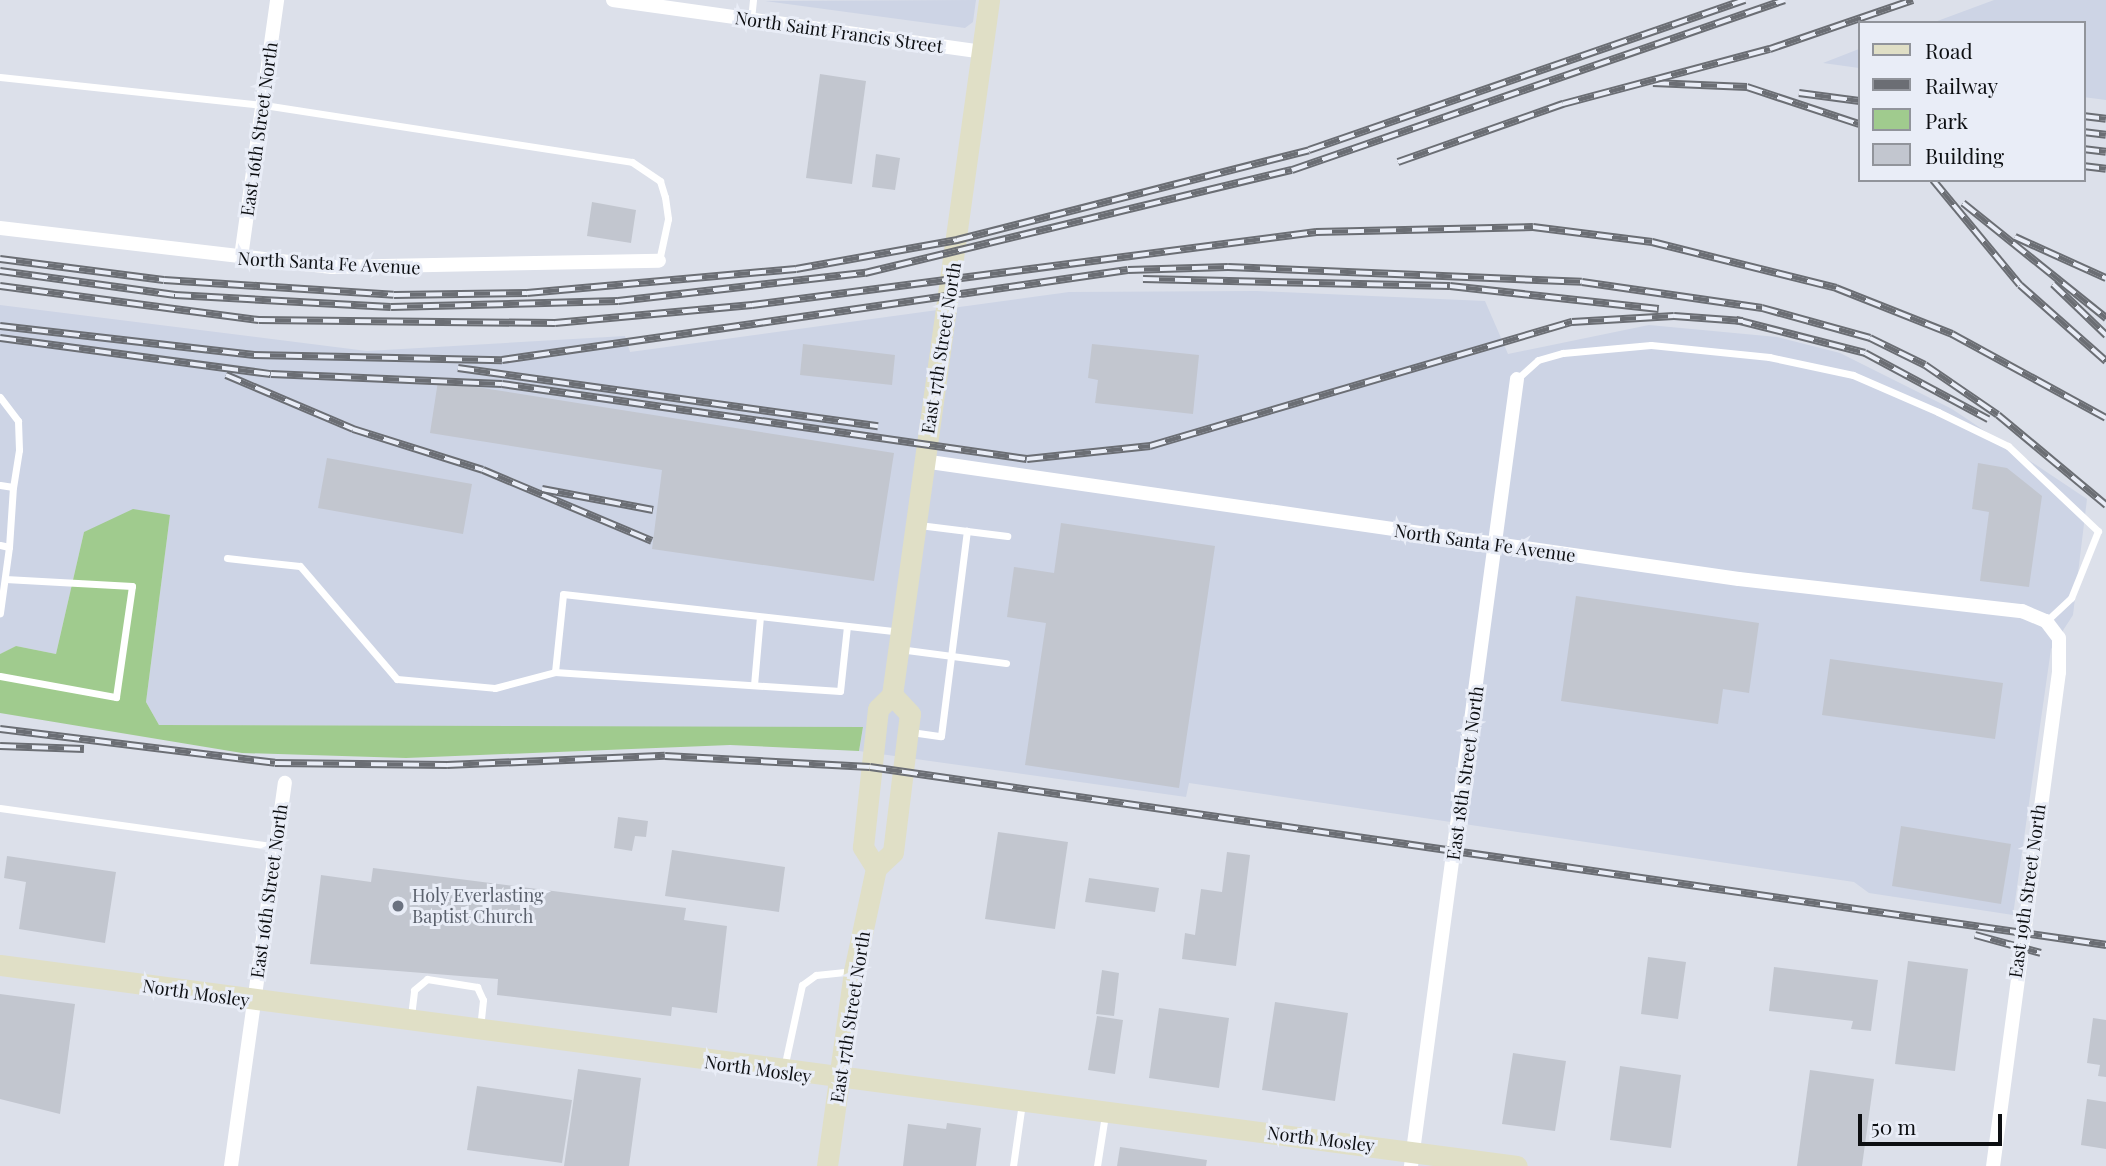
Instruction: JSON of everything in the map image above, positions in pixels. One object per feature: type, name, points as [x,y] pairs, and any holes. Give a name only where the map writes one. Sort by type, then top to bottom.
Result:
[{"type":"street","name":"East 16th Street North","points":[[241,257],[277,0]]},
{"type":"street","name":"North Saint Francis Street","points":[[613,0],[982,52]]},
{"type":"street","name":"East 17th Street North","points":[[876,869],[863,847],[878,709],[891,695],[989,0]]},
{"type":"street","name":"North Santa Fe Avenue","points":[[0,228],[241,257],[430,268],[659,261]]},
{"type":"street","name":"East 18th Street North","points":[[1412,1158],[1517,379]]},
{"type":"street","name":"North Santa Fe Avenue","points":[[923,461],[1496,545],[2022,611],[2046,621]]},
{"type":"street","name":"East 19th Street North","points":[[1993,1166],[2059,672],[2059,638],[2046,621]]},
{"type":"street","name":"East 17th Street North","points":[[827,1166],[854,971],[876,869],[893,852],[910,714],[891,695]]},
{"type":"street","name":"East 16th Street North","points":[[231,1166],[285,783]]},
{"type":"street","name":"North Mosley","points":[[0,965],[839,1080],[1105,1113],[1412,1158],[1517,1166]]},
{"type":"lane","points":[[750,20],[753,0]]},
{"type":"lane","points":[[0,78],[264,105],[632,162],[650,171],[663,189],[668,219],[659,261]]},
{"type":"lane","points":[[1517,379],[1538,360],[1563,353],[1651,345],[1769,357],[1841,373],[1938,412],[2008,446],[2098,531],[2071,598],[2046,621]]},
{"type":"lane","points":[[0,397],[18,421],[9,547],[0,613]]},
{"type":"lane","points":[[0,485],[13,487]]},
{"type":"lane","points":[[915,525],[1007,536]]},
{"type":"lane","points":[[909,731],[942,736],[967,531]]},
{"type":"lane","points":[[0,545],[9,547]]},
{"type":"lane","points":[[227,558],[300,566],[397,679],[495,688],[555,673],[840,691],[847,626]]},
{"type":"lane","points":[[0,676],[116,697],[132,586],[5,579]]},
{"type":"lane","points":[[555,673],[563,594],[847,626],[951,656],[1006,663]]},
{"type":"lane","points":[[754,685],[760,617]]},
{"type":"lane","points":[[0,808],[276,847]]},
{"type":"lane","points":[[783,1072],[802,985],[816,975],[854,971]]},
{"type":"lane","points":[[410,1022],[414,990],[427,979],[477,987],[483,1000],[480,1031]]},
{"type":"lane","points":[[1013,1166],[1022,1102]]},
{"type":"lane","points":[[1097,1166],[1105,1113]]},
{"type":"shaded area","points":[[976,0],[973,22],[965,28],[765,1]]},
{"type":"shaded area","points":[[1994,0],[2106,0],[2106,100],[2085,97],[2085,21],[1937,21]]},
{"type":"shaded area","points":[[1857,50],[1857,68],[1823,63]]},
{"type":"shaded area","points":[[1257,291],[1485,301],[1508,354],[1649,325],[1777,337],[1840,353],[1952,409],[2087,499],[2073,615],[2051,649],[2013,915],[1869,893],[1854,882],[1189,783],[1186,797],[859,751],[863,728],[159,725],[146,702],[170,515],[84,532],[56,654],[16,646],[0,654],[0,305],[367,351],[625,336],[630,352],[1069,292]]},
{"type":"green space","points":[[133,509],[170,515],[146,702],[159,725],[863,727],[859,751],[730,745],[406,758],[242,753],[0,713],[0,654],[16,646],[56,654],[84,532]]},
{"type":"building","points":[[820,74],[866,81],[852,184],[806,178]]},
{"type":"building","points":[[876,154],[900,158],[895,190],[872,187]]},
{"type":"building","points":[[592,202],[636,210],[631,243],[587,236]]},
{"type":"building","points":[[803,344],[895,355],[892,385],[800,375]]},
{"type":"building","points":[[1092,344],[1199,355],[1193,414],[1095,403],[1098,380],[1088,378]]},
{"type":"building","points":[[438,381],[894,453],[874,581],[652,549],[662,470],[430,433]]},
{"type":"building","points":[[327,458],[472,484],[463,534],[318,508]]},
{"type":"building","points":[[1978,463],[2007,468],[2042,496],[2029,587],[1980,581],[1989,512],[1972,509]]},
{"type":"building","points":[[1061,523],[1215,546],[1179,788],[1025,765],[1046,623],[1007,617],[1014,567],[1054,573]]},
{"type":"building","points":[[1576,596],[1759,623],[1749,693],[1723,689],[1718,724],[1561,701]]},
{"type":"building","points":[[1830,659],[2003,683],[1995,739],[1822,715]]},
{"type":"building","points":[[618,817],[648,821],[646,837],[635,836],[632,851],[614,848]]},
{"type":"building","points":[[1901,826],[2011,844],[2001,904],[1892,886]]},
{"type":"building","points":[[998,832],[1068,842],[1055,929],[985,919]]},
{"type":"building","points":[[672,850],[785,867],[779,912],[665,896]]},
{"type":"building","points":[[1227,852],[1250,855],[1236,966],[1182,959],[1185,933],[1195,935],[1201,889],[1222,892]]},
{"type":"building","points":[[7,856],[116,872],[105,943],[19,929],[26,882],[4,878]]},
{"type":"building","points":[[373,868],[686,908],[684,920],[727,926],[717,1013],[672,1007],[671,1016],[497,995],[498,979],[310,964],[321,875],[371,882]]},
{"type":"building","points":[[1089,878],[1159,888],[1155,912],[1085,902]]},
{"type":"building","points":[[1648,957],[1686,962],[1678,1019],[1641,1014]]},
{"type":"building","points":[[1908,961],[1968,969],[1955,1071],[1895,1064]]},
{"type":"building","points":[[1774,967],[1878,980],[1871,1031],[1851,1029],[1853,1021],[1769,1011]]},
{"type":"building","points":[[1102,970],[1119,973],[1114,1016],[1096,1014]]},
{"type":"building","points":[[0,994],[75,1004],[60,1114],[0,1099]]},
{"type":"building","points":[[1275,1002],[1348,1013],[1335,1101],[1262,1090]]},
{"type":"building","points":[[1159,1008],[1229,1018],[1219,1088],[1149,1078]]},
{"type":"building","points":[[1097,1016],[1123,1020],[1115,1074],[1088,1070]]},
{"type":"building","points":[[2093,1018],[2106,1020],[2106,1077],[2098,1076],[2100,1065],[2087,1063]]},
{"type":"building","points":[[1513,1053],[1566,1061],[1555,1131],[1502,1124]]},
{"type":"building","points":[[1620,1066],[1681,1075],[1671,1148],[1610,1140]]},
{"type":"building","points":[[578,1069],[641,1078],[629,1166],[564,1166]]},
{"type":"building","points":[[1810,1070],[1874,1079],[1862,1166],[1797,1166]]},
{"type":"building","points":[[477,1086],[572,1100],[562,1163],[467,1150]]},
{"type":"building","points":[[2087,1099],[2106,1102],[2106,1149],[2081,1145]]},
{"type":"building","points":[[947,1123],[981,1128],[976,1166],[903,1166],[908,1124],[946,1129]]},
{"type":"building","points":[[1120,1147],[1207,1160],[1206,1166],[1117,1166]]},
{"type":"railway","points":[[0,259],[164,280],[394,295],[527,293],[796,269],[957,240],[1309,150],[1745,0]]},
{"type":"railway","points":[[0,271],[175,295],[391,307],[618,301],[865,273],[1292,170],[1785,0]]},
{"type":"railway","points":[[1398,162],[1563,104],[1770,49],[1913,0]]},
{"type":"railway","points":[[1653,83],[1747,87],[1857,123]]},
{"type":"railway","points":[[1799,93],[1857,101]]},
{"type":"railway","points":[[2085,116],[2106,119]]},
{"type":"railway","points":[[2085,132],[2106,135]]},
{"type":"railway","points":[[2085,149],[2106,152]]},
{"type":"railway","points":[[2085,166],[2106,169]]},
{"type":"railway","points":[[1935,182],[2020,285],[2106,361]]},
{"type":"railway","points":[[1963,203],[2106,318]]},
{"type":"railway","points":[[0,286],[259,320],[555,323],[752,305],[1316,232],[1533,227],[1652,242],[1836,288],[1952,334],[2106,418]]},
{"type":"railway","points":[[2015,237],[2106,278]]},
{"type":"railway","points":[[0,326],[254,355],[502,360],[1128,270],[1228,267],[1582,282],[1762,308],[1870,338],[1925,365],[1998,415],[2106,505]]},
{"type":"railway","points":[[1143,279],[1450,286],[1659,309]]},
{"type":"railway","points":[[2053,284],[2106,335]]},
{"type":"railway","points":[[0,338],[271,374],[502,384],[1027,459],[1150,446],[1572,322],[1674,316],[1743,321]]},
{"type":"railway","points":[[1736,320],[1865,353],[1988,419]]},
{"type":"railway","points":[[458,368],[878,426]]},
{"type":"railway","points":[[226,375],[353,429],[483,470],[652,541]]},
{"type":"railway","points":[[542,489],[653,510]]},
{"type":"railway","points":[[0,729],[275,763],[447,765],[665,756],[870,767],[2106,945]]},
{"type":"railway","points":[[0,746],[84,749]]},
{"type":"railway","points":[[1975,935],[2041,953]]},
{"type":"place","name":"Holy Everlasting Baptist Church","points":[[398,906]]}]
